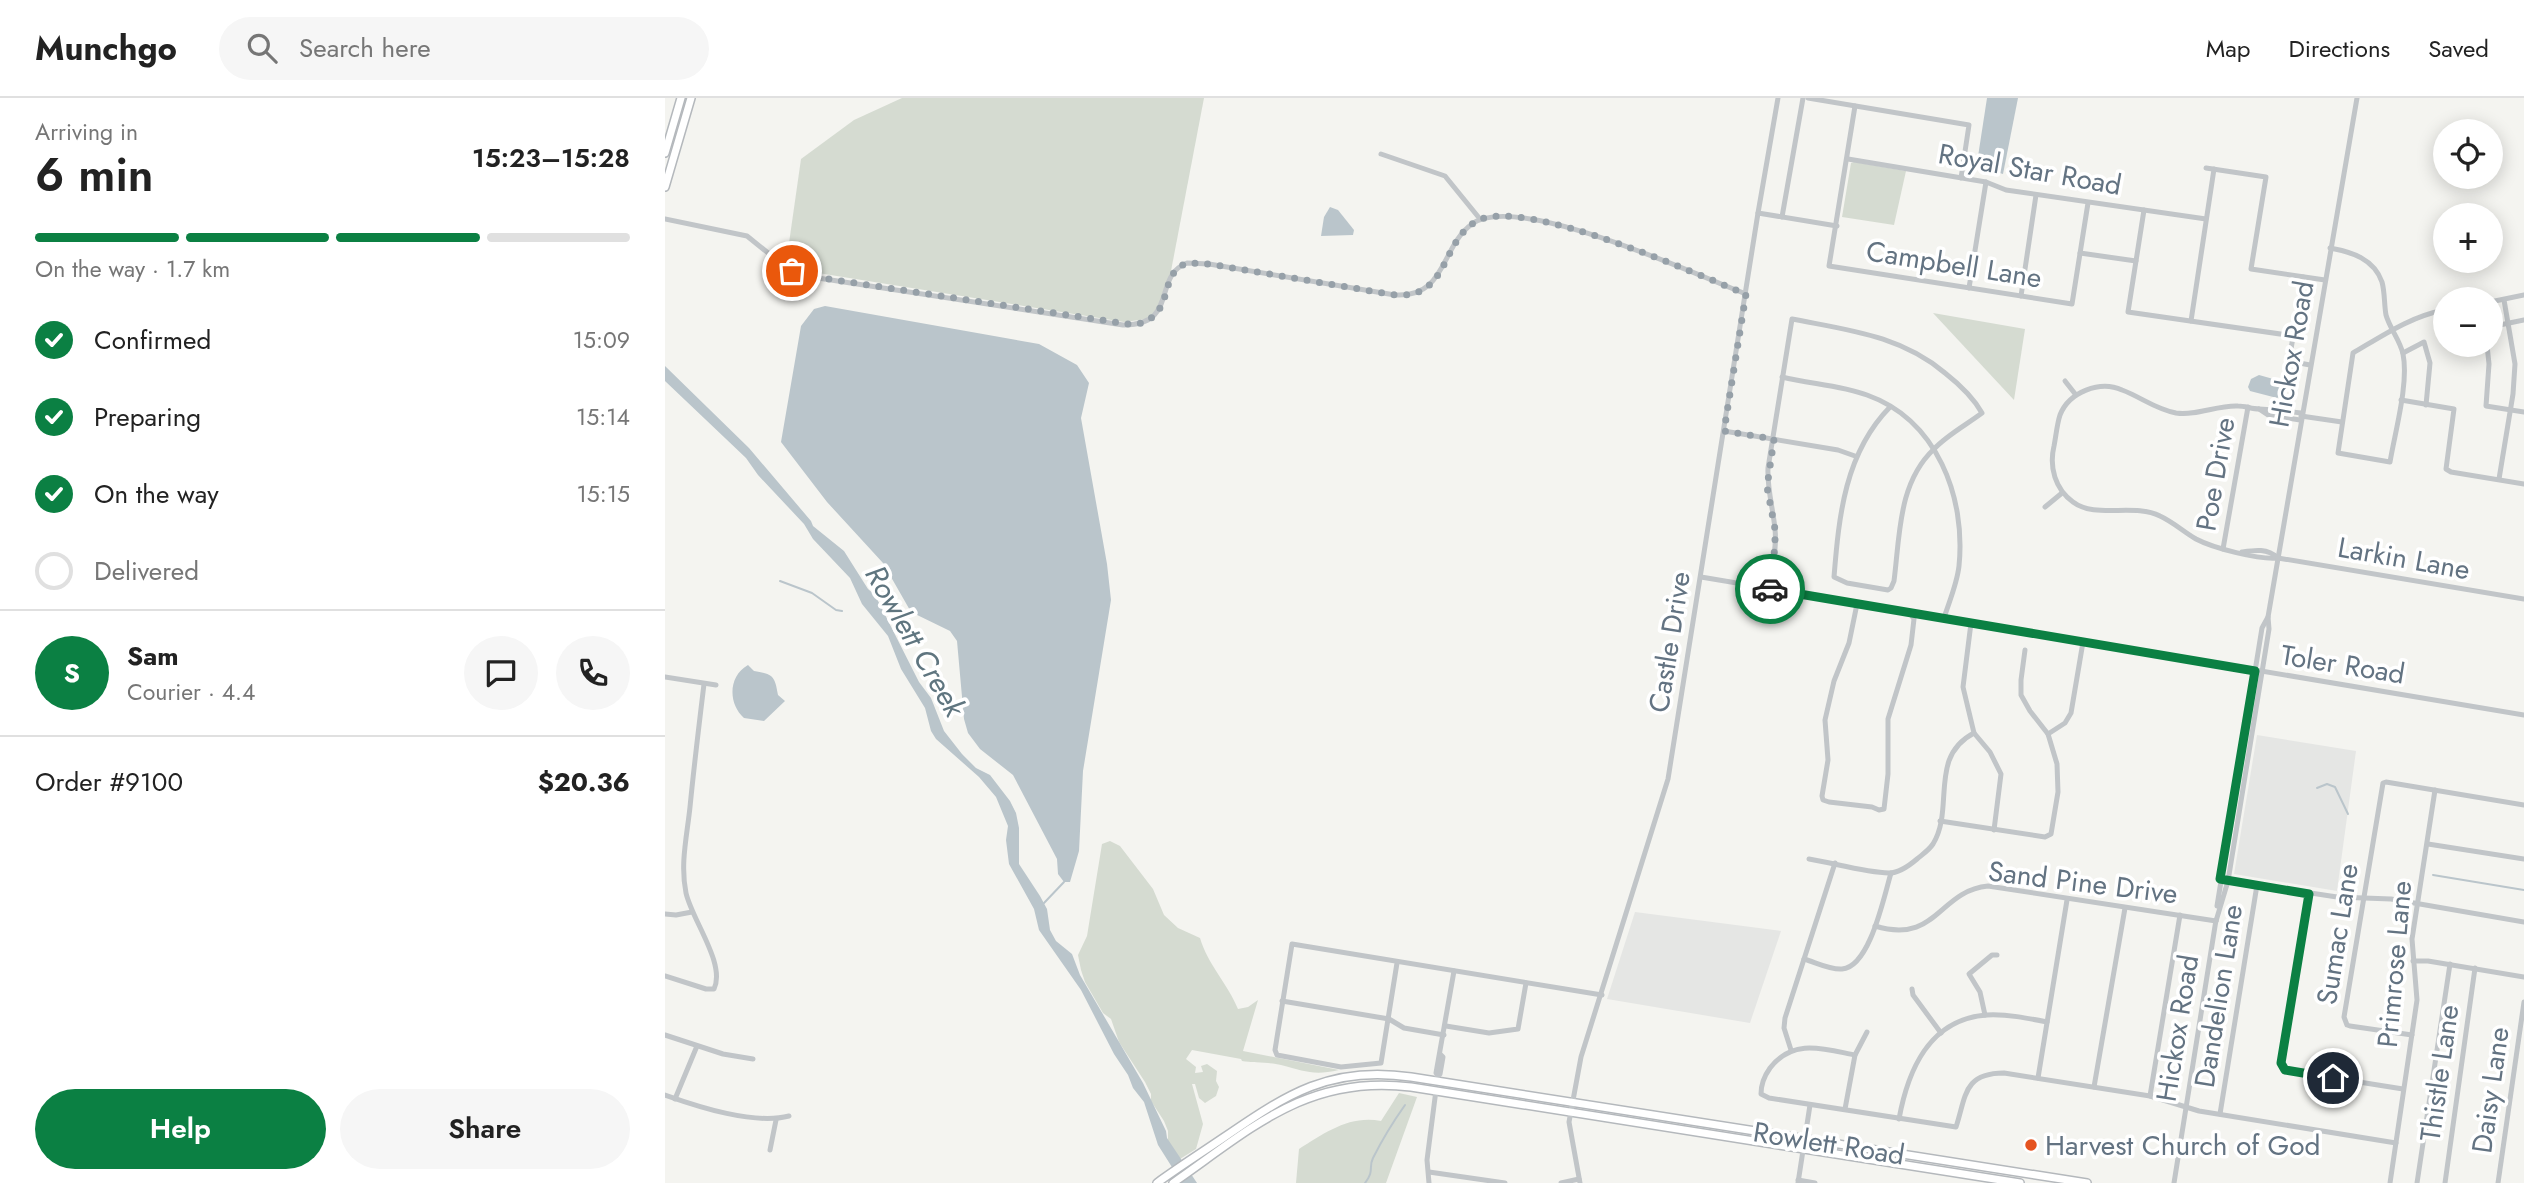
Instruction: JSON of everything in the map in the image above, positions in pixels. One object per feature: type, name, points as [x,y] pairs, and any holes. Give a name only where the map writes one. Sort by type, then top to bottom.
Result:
[{"type":"main road","points":[[665,153],[681,98]]},
{"type":"main road","points":[[665,187],[691,98]]},
{"type":"main road","points":[[669,143],[677,145]]},
{"type":"main road","points":[[1173,1183],[1283,1098],[1322,1082],[1378,1074],[1437,1078],[1571,1107]]},
{"type":"main road","points":[[1157,1183],[1283,1108],[1328,1090],[1372,1084],[1571,1107]]},
{"type":"main road","points":[[1436,1090],[1441,1086],[1474,1087]]},
{"type":"main road","name":"Rowlett Road","points":[[1571,1107],[1715,1125],[2001,1182],[2020,1183]]},
{"type":"main road","name":"Rowlett Road","points":[[1571,1107],[1713,1135],[1804,1143],[2087,1183]]},
{"type":"main road","points":[[1713,1135],[1715,1125]]},
{"type":"street","name":"Castle Drive","points":[[1580,1181],[1569,1122],[1571,1107],[1581,1057],[1668,779],[1778,98]]},
{"type":"street","points":[[1782,217],[1803,98]]},
{"type":"street","points":[[1808,98],[1969,125],[1961,178]]},
{"type":"street","name":"Hickox Road","points":[[2216,921],[2228,881],[2237,829],[2242,775],[2269,629],[2268,617],[2301,416],[2357,98]]},
{"type":"street","points":[[1758,213],[1837,226],[1856,106]]},
{"type":"street","points":[[1381,154],[1445,176],[1480,219]]},
{"type":"street","name":"Royal Star Road","points":[[1848,159],[1986,182],[2006,190],[2206,219]]},
{"type":"street","points":[[2206,168],[2266,177],[2251,269],[2325,280]]},
{"type":"street","points":[[2191,321],[2214,169]]},
{"type":"street","points":[[1969,288],[1986,182]]},
{"type":"street","points":[[2021,296],[2036,195]]},
{"type":"street","points":[[2088,203],[2080,253],[2136,261]]},
{"type":"street","points":[[2144,210],[2128,312],[2294,336]]},
{"type":"street","points":[[665,219],[747,236],[788,269],[805,276],[1134,325],[1147,321],[1158,313],[1173,274],[1187,263],[1209,264],[1395,295],[1415,294],[1433,282],[1471,224],[1480,219],[1495,217],[1573,228],[1746,294]]},
{"type":"street","name":"Campbell Lane","points":[[1837,226],[1829,266],[2072,304],[2080,253]]},
{"type":"street","points":[[2330,248],[2362,257],[2378,274],[2384,291],[2385,311],[2393,330],[2403,354],[2405,379],[2390,462],[2338,453],[2353,353],[2393,330],[2409,321],[2433,314]]},
{"type":"street","points":[[2304,277],[2290,361],[2310,365]]},
{"type":"street","points":[[2499,479],[2515,364],[2504,300],[2524,295]]},
{"type":"street","points":[[1769,589],[1775,529],[1767,487],[1792,319],[1864,332],[1898,342],[1923,356],[1949,376],[1982,413],[1934,448],[1918,468],[1904,500],[1891,589],[1847,583],[1834,577],[1846,488],[1855,456],[1866,436],[1890,407]]},
{"type":"street","points":[[2503,325],[2524,320]]},
{"type":"street","points":[[2403,354],[2424,342],[2430,363],[2426,404]]},
{"type":"street","points":[[2488,357],[2486,406],[2524,412]]},
{"type":"street","points":[[1782,377],[1867,395],[1890,407],[1917,427],[1934,448],[1954,492],[1960,529],[1959,569],[1944,618]]},
{"type":"street","points":[[2065,381],[2076,396]]},
{"type":"street","points":[[2045,508],[2062,493],[2053,476],[2052,454],[2060,415],[2068,402],[2088,389],[2106,386],[2121,389],[2147,404],[2176,413],[2195,413],[2238,405],[2259,409],[2268,415],[2301,416],[2342,422]]},
{"type":"street","points":[[2401,400],[2454,409],[2446,469],[2524,484]]},
{"type":"street","name":"Poe Drive","points":[[2223,549],[2248,407]]},
{"type":"street","points":[[1724,431],[1837,450],[1855,456]]},
{"type":"street","name":"Larkin Lane","points":[[2062,493],[2075,504],[2088,509],[2136,509],[2160,515],[2197,539],[2223,549],[2241,552],[2258,549],[2272,552],[2278,558],[2524,599]]},
{"type":"street","name":"Toler Road","points":[[1701,577],[2524,715]]},
{"type":"street","points":[[1857,604],[1849,643],[1833,681],[1825,720],[1828,760],[1823,800],[1882,811],[1888,774],[1888,719],[1911,645],[1915,619],[1910,613]]},
{"type":"street","points":[[1971,623],[1962,682],[1965,704],[1974,733],[1990,752],[2001,774],[1994,830]]},
{"type":"street","points":[[2048,734],[2065,723],[2074,705],[2083,642]]},
{"type":"street","points":[[1940,821],[2050,836],[2058,777],[2057,764],[2048,734],[2021,695],[2025,650]]},
{"type":"street","points":[[665,677],[716,685]]},
{"type":"street","points":[[665,976],[706,989],[714,989],[717,979],[715,964],[692,912],[686,891],[683,860],[704,684]]},
{"type":"street","points":[[1809,859],[1891,873],[1908,866],[1927,851],[1935,840],[1950,755],[1958,744],[1974,733]]},
{"type":"street","name":"Hickox Road","points":[[2174,1183],[2216,921],[2220,879],[2237,785],[2242,775]]},
{"type":"street","name":"Sumac Lane","points":[[2412,1035],[2350,1026],[2344,1017],[2383,783],[2435,790]]},
{"type":"street","points":[[2237,785],[2232,824],[2237,829]]},
{"type":"street","points":[[2435,790],[2524,805]]},
{"type":"street","name":"Primrose Lane","points":[[2391,1183],[2417,1000],[2412,939],[2435,790]]},
{"type":"street","points":[[2428,844],[2524,859]]},
{"type":"street","points":[[1791,1050],[1784,1022],[1835,863]]},
{"type":"street","points":[[1804,959],[1837,970],[1847,969],[1863,955],[1891,873]]},
{"type":"street","points":[[2220,879],[2309,894],[2417,903],[2524,922]]},
{"type":"street","name":"Dandelion Lane","points":[[2221,1114],[2257,885]]},
{"type":"street","name":"Sand Pine Drive","points":[[1875,926],[1895,930],[1915,929],[1927,923],[1959,897],[1979,887],[1998,887],[2067,900],[2216,921]]},
{"type":"street","points":[[2309,894],[2282,1067],[2290,1071],[2403,1090]]},
{"type":"street","points":[[2038,1078],[2067,900]]},
{"type":"street","points":[[2094,1087],[2125,908]]},
{"type":"street","points":[[665,914],[692,912]]},
{"type":"street","points":[[2150,1096],[2180,915]]},
{"type":"street","points":[[1397,963],[1381,1063],[1341,1066],[1277,1055],[1275,1050],[1291,944],[1602,995]]},
{"type":"street","points":[[1985,1015],[1980,992],[1969,974],[1992,955],[1997,955]]},
{"type":"street","points":[[2413,961],[2450,964],[2524,977]]},
{"type":"street","points":[[2417,1183],[2450,964]]},
{"type":"street","name":"Thistle Lane","points":[[2445,1183],[2475,968]]},
{"type":"street","points":[[1437,1078],[1454,971]]},
{"type":"street","points":[[1445,1026],[1489,1033],[1518,1029],[1525,983]]},
{"type":"street","points":[[1912,989],[1913,995],[1941,1033]]},
{"type":"street","points":[[1283,1001],[1389,1019],[1403,1028],[1444,1035]]},
{"type":"street","name":"Daisy Lane","points":[[2498,1183],[2524,1002]]},
{"type":"street","points":[[1899,1119],[1915,1063],[1941,1033],[1960,1022],[1985,1015],[2016,1016],[2047,1022]]},
{"type":"street","points":[[1845,1109],[1855,1055],[1867,1032]]},
{"type":"street","points":[[665,1035],[723,1054],[753,1059]]},
{"type":"street","points":[[675,1099],[697,1046]]},
{"type":"street","points":[[1855,1055],[1814,1048],[1791,1050],[1772,1066],[1762,1083],[1761,1094],[1769,1098],[1810,1105],[1956,1127],[1963,1097],[1973,1082],[1989,1074],[2004,1073],[2150,1096],[2186,1108],[2396,1143]]},
{"type":"street","points":[[1429,1183],[1429,1143],[1436,1090]]},
{"type":"street","points":[[665,1095],[731,1113],[776,1120],[789,1116]]},
{"type":"street","points":[[1810,1105],[1798,1182],[1815,1183]]},
{"type":"street","points":[[770,1150],[776,1120]]},
{"type":"street","points":[[2001,1170],[2001,1182]]},
{"type":"street","points":[[1429,1172],[1505,1183]]},
{"type":"street","points":[[1561,1183],[1580,1181]]},
{"type":"shaded area","points":[[902,98],[1204,98],[1171,271],[1157,311],[1147,319],[1124,322],[793,269],[786,264],[801,159],[854,120]]},
{"type":"shaded area","points":[[1987,98],[2018,98],[2003,174],[1980,167],[1977,163]]},
{"type":"shaded area","points":[[1851,163],[1906,171],[1894,225],[1842,217]]},
{"type":"shaded area","points":[[1330,207],[1338,210],[1354,230],[1353,235],[1321,236],[1324,217]]},
{"type":"shaded area","points":[[825,306],[1039,344],[1077,365],[1089,383],[1081,418],[1111,600],[1083,771],[1079,851],[1070,882],[1064,882],[1058,874],[1057,859],[1013,775],[980,749],[968,733],[964,719],[957,641],[950,631],[911,612],[883,563],[827,502],[781,442],[801,326],[814,309]]},
{"type":"shaded area","points":[[1933,313],[2025,329],[2014,400]]},
{"type":"shaded area","points":[[665,366],[749,448],[813,526],[844,551],[868,589],[875,595],[919,682],[931,698],[944,731],[976,768],[990,775],[1010,801],[1019,828],[1019,864],[1047,909],[1050,930],[1056,941],[1072,954],[1080,975],[1143,1083],[1167,1138],[1197,1183],[1182,1183],[1158,1145],[1144,1102],[1133,1088],[1081,990],[1039,930],[1034,909],[1009,864],[1006,840],[1008,826],[996,797],[979,777],[936,739],[925,708],[901,669],[888,636],[862,604],[850,578],[813,539],[804,524],[758,475],[746,458],[665,381]]},
{"type":"shaded area","points":[[2259,375],[2284,382],[2285,394],[2277,398],[2250,391],[2248,387],[2251,379]]},
{"type":"shaded area","points":[[748,665],[754,671],[772,677],[778,695],[785,701],[764,721],[744,718],[733,698],[737,676]]},
{"type":"shaded area","points":[[2257,735],[2356,751],[2337,891],[2234,874]]},
{"type":"shaded area","points":[[1110,841],[1120,846],[1153,889],[1164,915],[1178,928],[1200,938],[1238,1009],[1248,1007],[1258,1000],[1243,1051],[1339,1070],[1309,1072],[1192,1050],[1186,1059],[1196,1067],[1195,1073],[1203,1072],[1201,1066],[1207,1064],[1217,1071],[1216,1081],[1219,1087],[1216,1096],[1205,1103],[1199,1098],[1195,1084],[1192,1084],[1203,1124],[1196,1149],[1180,1159],[1168,1141],[1168,1131],[1151,1101],[1151,1094],[1145,1082],[1119,1042],[1111,1019],[1103,1013],[1081,970],[1078,955],[1087,936],[1102,844]]},
{"type":"shaded area","points":[[1635,912],[1781,931],[1750,1023],[1607,999]]},
{"type":"shaded area","points":[[1399,1093],[1417,1097],[1386,1183],[1296,1183],[1299,1149],[1348,1123],[1381,1121]]},
{"type":"waterway","points":[[780,581],[812,593],[836,610],[842,611]]},
{"type":"waterway","points":[[2317,788],[2327,784],[2335,787],[2348,814]]},
{"type":"waterway","points":[[2433,875],[2524,890]]},
{"type":"waterway","points":[[1044,903],[1064,882]]},
{"type":"waterway","points":[[1365,1183],[1370,1175],[1373,1158],[1405,1105]]},
{"type":"way so far","points":[[792,271],[805,276],[1134,325],[1141,324],[1158,313],[1173,274],[1187,263],[1209,264],[1395,295],[1409,295],[1426,289],[1433,282],[1462,235],[1471,224],[1480,219],[1523,219],[1592,234],[1746,294],[1724,431],[1774,439],[1767,487],[1775,529],[1770,589]]},
{"type":"place","name":"Harvest Church of God","points":[[2031,1145]]},
{"type":"route","points":[[1770,589],[2255,671],[2220,879],[2309,894],[2281,1063],[2285,1070],[2333,1078]]},
{"type":"water label","name":"Rowlett Creek","points":[[915,641]]}]
